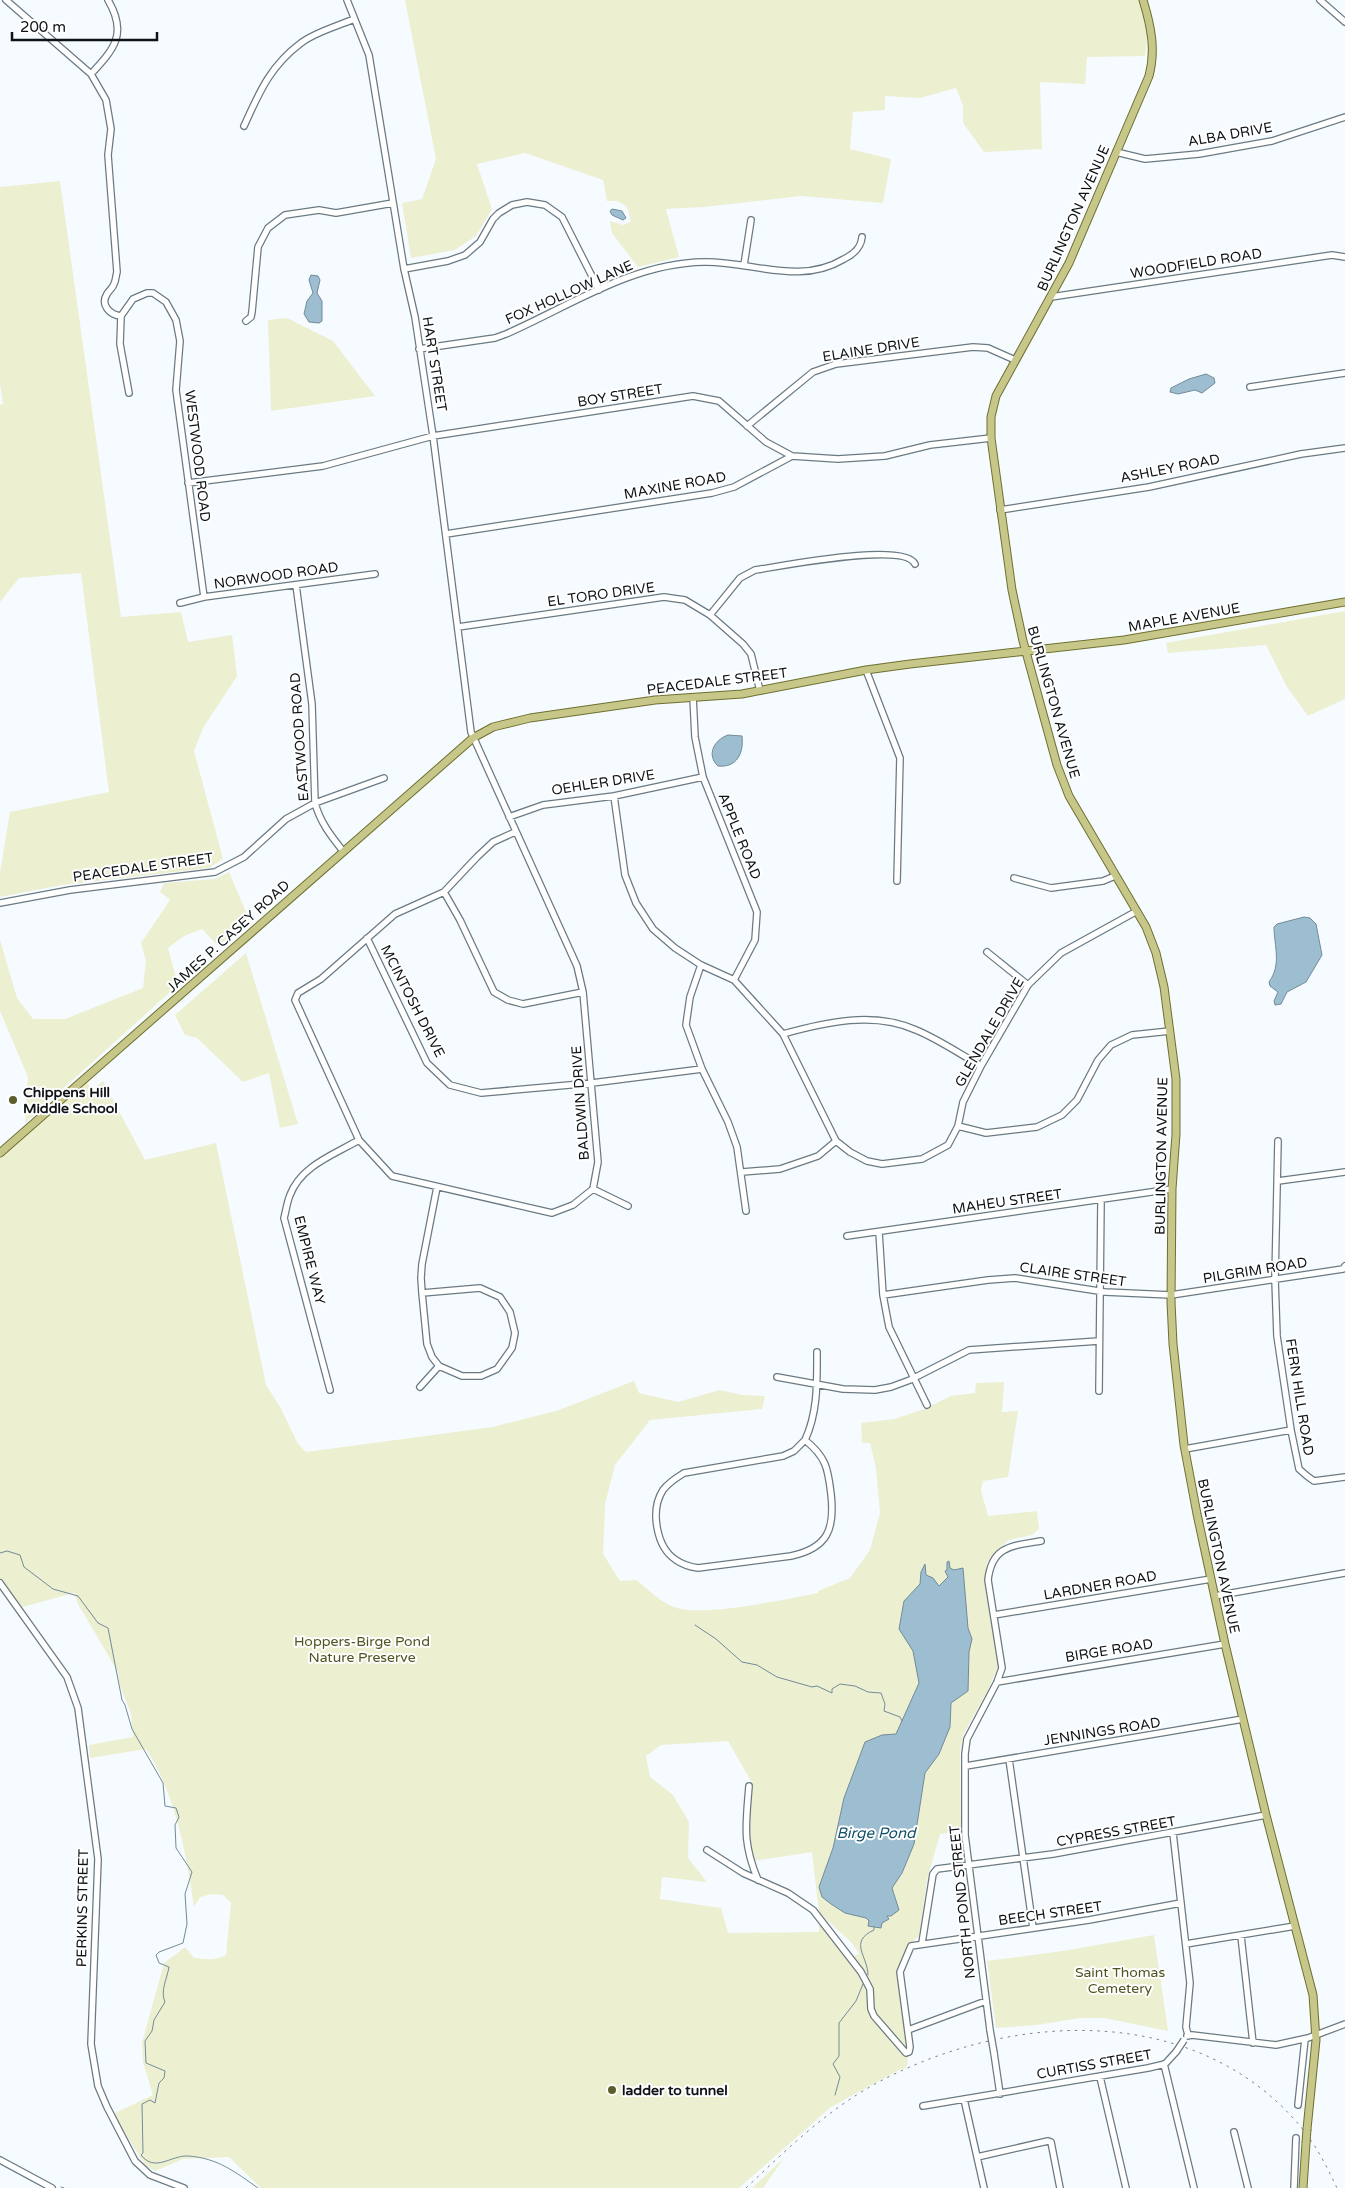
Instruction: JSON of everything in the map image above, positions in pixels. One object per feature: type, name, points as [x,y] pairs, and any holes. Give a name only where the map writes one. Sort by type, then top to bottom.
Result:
[{"type":"main road","name":"BURLINGTON AVENUE","points":[[1143,0],[1152,40],[1151,69],[1069,263],[1052,298],[1015,360],[993,406],[991,438],[1012,590],[1048,736],[1065,788],[1115,876],[1137,910],[1152,940],[1160,966],[1176,1079],[1171,1296],[1173,1344],[1185,1449],[1225,1644],[1266,1816],[1313,1995],[1316,2036],[1303,2188]]},
{"type":"main road","name":"MAPLE AVENUE","points":[[1026,650],[1124,640],[1345,602]]},
{"type":"main road","name":"PEACEDALE STREET","points":[[473,738],[493,727],[530,718],[655,700],[760,691],[866,670],[1026,650]]},
{"type":"main road","name":"JAMES P. CASEY ROAD","points":[[0,1153],[473,738]]},
{"type":"street","points":[[6,0],[91,74],[106,100],[110,129],[108,155],[117,272],[114,284],[105,296],[104,304],[108,311],[114,315],[121,316],[120,344],[129,393]]},
{"type":"street","points":[[91,74],[112,51],[116,43],[118,23],[108,0]]},
{"type":"street","name":"HART STREET","points":[[346,0],[369,55],[404,269],[420,349],[446,534],[468,720],[473,738]]},
{"type":"street","points":[[1320,0],[1345,22]]},
{"type":"street","points":[[244,126],[262,87],[274,67],[302,42],[354,19]]},
{"type":"street","name":"ALBA DRIVE","points":[[1116,152],[1145,159],[1199,154],[1272,141],[1345,117]]},
{"type":"street","points":[[404,269],[465,256],[480,242],[499,213],[512,205],[527,202],[545,205],[562,217],[599,290]]},
{"type":"street","points":[[246,321],[252,312],[258,246],[268,228],[285,215],[319,210],[336,213],[393,203]]},
{"type":"street","points":[[744,265],[751,220]]},
{"type":"street","name":"FOX HOLLOW LANE","points":[[420,349],[495,338],[640,273],[670,266],[705,262],[744,265],[786,273],[803,273],[819,270],[850,256],[861,245],[862,237]]},
{"type":"street","name":"WOODFIELD ROAD","points":[[1052,298],[1332,255],[1345,257]]},
{"type":"street","name":"WESTWOOD ROAD","points":[[121,316],[133,300],[147,293],[153,293],[166,302],[176,320],[180,341],[176,390],[204,597]]},
{"type":"street","name":"ELAINE DRIVE","points":[[747,426],[813,372],[836,364],[973,347],[988,348],[1015,360]]},
{"type":"street","points":[[1250,387],[1345,373]]},
{"type":"street","name":"BOY STREET","points":[[188,482],[323,466],[433,436],[693,396],[719,401],[766,442],[792,456]]},
{"type":"street","points":[[792,456],[838,458],[885,456],[930,445],[991,438]]},
{"type":"street","name":"ASHLEY ROAD","points":[[1000,510],[1149,487],[1301,454],[1345,448]]},
{"type":"street","name":"MAXINE ROAD","points":[[446,534],[712,493],[734,487],[792,456]]},
{"type":"street","points":[[710,615],[740,578],[754,570],[862,554],[906,557],[914,561],[915,564]]},
{"type":"street","name":"NORWOOD ROAD","points":[[180,603],[204,597],[375,574]]},
{"type":"street","name":"EASTWOOD ROAD","points":[[296,585],[312,704],[315,803],[318,814],[328,832],[343,851]]},
{"type":"street","name":"EL TORO DRIVE","points":[[458,627],[664,597],[685,600],[710,615],[743,644],[751,654],[760,691]]},
{"type":"street","points":[[866,670],[900,758],[897,881]]},
{"type":"street","name":"APPLE ROAD","points":[[693,697],[695,738],[703,777],[757,912],[755,940],[734,980]]},
{"type":"street","name":"BALDWIN DRIVE","points":[[473,738],[577,966],[583,992],[598,1162],[593,1189]]},
{"type":"street","name":"OEHLER DRIVE","points":[[509,817],[543,805],[614,796],[703,777]]},
{"type":"street","name":"PEACEDALE STREET","points":[[0,903],[70,890],[215,872],[244,857],[286,819],[315,803],[384,778]]},
{"type":"street","name":"GLENDALE DRIVE","points":[[614,796],[625,875],[636,903],[653,929],[675,948],[701,965],[734,980],[783,1034],[836,1141],[850,1152],[867,1161],[895,1164],[922,1159],[948,1145],[958,1126],[963,1102],[981,1066],[1028,985],[1061,953],[1137,910]]},
{"type":"street","points":[[515,832],[493,842],[444,892],[395,914],[321,979],[295,996],[296,1006],[359,1140],[392,1176],[552,1213],[574,1205],[593,1189],[628,1206]]},
{"type":"street","points":[[1014,878],[1051,888],[1077,886],[1103,881],[1115,876]]},
{"type":"street","points":[[444,892],[460,920],[494,992],[508,1000],[523,1004],[583,992]]},
{"type":"street","name":"MCINTOSH DRIVE","points":[[367,938],[428,1063],[450,1085],[480,1094],[592,1083],[702,1069]]},
{"type":"street","points":[[987,952],[1028,985]]},
{"type":"street","points":[[701,965],[690,997],[686,1025],[702,1069],[728,1122],[737,1147],[746,1211]]},
{"type":"street","points":[[783,1034],[824,1023],[876,1019],[915,1029],[981,1066]]},
{"type":"street","points":[[958,1126],[986,1133],[1037,1127],[1062,1116],[1077,1100],[1098,1060],[1111,1045],[1132,1035],[1170,1031]]},
{"type":"street","name":"EMPIRE WAY","points":[[330,1390],[284,1218],[290,1195],[300,1176],[314,1165],[359,1140]]},
{"type":"street","points":[[742,1172],[780,1169],[818,1156],[836,1141]]},
{"type":"street","name":"FERN HILL ROAD","points":[[1278,1141],[1275,1279],[1277,1336],[1291,1430],[1299,1469],[1307,1476],[1314,1481],[1345,1477]]},
{"type":"street","points":[[1278,1181],[1345,1172]]},
{"type":"street","points":[[422,1293],[480,1288],[500,1297],[510,1312],[515,1333],[512,1348],[497,1369],[481,1376],[462,1376],[439,1366],[432,1357],[427,1344],[422,1293],[422,1264],[437,1187]]},
{"type":"street","name":"MAHEU STREET","points":[[847,1236],[1172,1189]]},
{"type":"street","points":[[1099,1391],[1101,1200]]},
{"type":"street","points":[[879,1232],[883,1295],[889,1327],[927,1405]]},
{"type":"street","name":"PILGRIM ROAD","points":[[1171,1296],[1344,1269]]},
{"type":"street","name":"CLAIRE STREET","points":[[883,1295],[1004,1278],[1025,1279],[1100,1291],[1171,1296]]},
{"type":"street","points":[[777,1377],[817,1385],[865,1391],[891,1387],[914,1378],[970,1350],[1099,1341]]},
{"type":"street","points":[[805,1440],[819,1451],[825,1463],[833,1508],[833,1519],[829,1529],[816,1547],[804,1553],[791,1556],[698,1568],[687,1566],[676,1560],[661,1543],[656,1511],[663,1491],[672,1480],[684,1473],[784,1456],[794,1451],[805,1440],[810,1430],[817,1385],[817,1352]]},
{"type":"street","points":[[420,1387],[439,1366]]},
{"type":"street","points":[[1185,1449],[1291,1430]]},
{"type":"street","name":"NORTH POND STREET","points":[[1000,2094],[986,2001],[966,1835],[966,1739],[997,1682],[1002,1668],[988,1580],[989,1569],[994,1558],[1004,1549],[1041,1541]]},
{"type":"street","points":[[1215,1596],[1345,1573]]},
{"type":"street","name":"LARDNER ROAD","points":[[994,1615],[1211,1579]]},
{"type":"street","name":"PERKINS STREET","points":[[0,1583],[67,1677],[78,1708],[98,1859],[91,2044],[98,2086],[135,2161],[150,2175],[184,2188]]},
{"type":"street","name":"BIRGE ROAD","points":[[997,1682],[1225,1644]]},
{"type":"street","name":"JENNINGS ROAD","points":[[966,1766],[1243,1719]]},
{"type":"street","points":[[1010,1759],[1033,1928]]},
{"type":"street","points":[[749,1786],[745,1836],[749,1858],[758,1880]]},
{"type":"street","name":"CYPRESS STREET","points":[[922,1943],[933,1874],[937,1869],[1024,1858],[1266,1816]]},
{"type":"street","points":[[1173,1833],[1190,1990],[1186,2038],[1276,2045],[1316,2036],[1345,2024]]},
{"type":"street","points":[[707,1850],[742,1874],[788,1894],[813,1910],[861,1972],[870,1989],[871,2010],[874,2016],[902,2051],[908,2052],[910,2049],[900,1972],[911,1946],[922,1943]]},
{"type":"street","name":"BEECH STREET","points":[[922,1943],[1033,1928],[1181,1903]]},
{"type":"street","points":[[1186,1944],[1294,1926]]},
{"type":"street","points":[[1241,1936],[1253,2043]]},
{"type":"street","points":[[908,2030],[986,2001]]},
{"type":"street","name":"CURTISS STREET","points":[[923,2106],[1100,2077],[1164,2064],[1186,2038]]},
{"type":"street","points":[[1298,2105],[1304,2039]]},
{"type":"street","points":[[1164,2064],[1194,2188]]},
{"type":"street","points":[[1100,2077],[1126,2188]]},
{"type":"street","points":[[964,2099],[984,2188]]},
{"type":"street","points":[[1234,2132],[1248,2188]]},
{"type":"street","points":[[1294,2188],[1296,2138]]},
{"type":"street","points":[[977,2157],[1048,2141],[1051,2142],[1060,2188]]},
{"type":"street","points":[[0,2160],[52,2188]]},
{"type":"green space","points":[[405,0],[1139,0],[1148,29],[1145,56],[1087,57],[1085,84],[1040,82],[1042,149],[984,152],[963,123],[963,106],[956,88],[920,98],[885,96],[885,110],[853,112],[850,149],[891,159],[883,203],[801,196],[703,207],[666,209],[679,257],[638,267],[612,233],[610,221],[623,225],[631,222],[627,207],[618,201],[607,201],[603,180],[525,153],[477,164],[492,209],[476,236],[455,250],[411,258],[402,203],[422,199],[436,159]]},
{"type":"green space","points":[[60,181],[121,617],[181,612],[188,642],[232,635],[237,676],[203,728],[194,751],[223,859],[209,868],[62,885],[0,897],[0,873],[10,812],[109,792],[81,573],[19,578],[0,602],[0,405],[3,404],[0,384],[0,187]]},
{"type":"green space","points":[[287,318],[333,341],[375,396],[271,411],[268,320]]},
{"type":"green space","points":[[1345,611],[1345,699],[1308,716],[1287,687],[1266,645],[1168,653],[1166,643]]},
{"type":"green space","points":[[229,872],[249,919],[218,946],[202,929],[184,936],[168,948],[178,985],[25,1123],[28,1077],[0,1011],[0,940],[17,998],[33,1019],[65,1019],[143,988],[146,961],[141,943],[170,900],[160,892],[164,883],[215,879]]},
{"type":"green space","points":[[246,953],[298,1124],[280,1128],[269,1073],[243,1082],[197,1038],[185,1035],[175,1015]]},
{"type":"green space","name":"Hoppers-Birge Pond Nature Preserve","points":[[85,1079],[92,1090],[103,1081],[145,1160],[216,1143],[266,1385],[280,1407],[298,1444],[306,1452],[493,1427],[559,1410],[634,1381],[639,1393],[678,1402],[720,1390],[742,1395],[765,1396],[762,1409],[650,1420],[615,1465],[605,1504],[603,1554],[620,1581],[636,1580],[669,1605],[687,1610],[723,1609],[818,1593],[818,1591],[850,1578],[870,1550],[880,1513],[876,1468],[870,1443],[862,1443],[861,1423],[895,1419],[924,1409],[951,1396],[975,1393],[976,1383],[1004,1382],[1002,1412],[1018,1411],[1008,1477],[983,1481],[981,1491],[988,1516],[1037,1511],[1039,1529],[1032,1535],[1009,1540],[998,1549],[987,1563],[987,1598],[999,1664],[988,1690],[963,1735],[960,1751],[961,1831],[940,1834],[927,1880],[919,1936],[908,1947],[897,1972],[907,2037],[908,2061],[906,2068],[831,2107],[739,2188],[261,2188],[229,2157],[183,2159],[155,2171],[145,2165],[113,2114],[153,2095],[143,2062],[142,2043],[164,1963],[185,1947],[194,1958],[214,1959],[226,1955],[231,1903],[223,1895],[212,1894],[200,1897],[194,1907],[183,1845],[172,1805],[165,1786],[146,1749],[90,1758],[89,1745],[133,1737],[131,1714],[119,1683],[118,1672],[78,1604],[74,1593],[19,1608],[0,1585],[0,1153]],"holes":[[[728,1741],[752,1783],[745,1842],[753,1861],[812,1852],[819,1913],[851,1942],[859,1954],[853,1956],[819,1920],[819,1932],[728,1933],[721,1908],[660,1899],[662,1877],[707,1882],[688,1858],[689,1822],[673,1795],[650,1777],[646,1756],[661,1745]]]},
{"type":"green space","name":"Saint Thomas Cemetery","points":[[1154,1935],[1168,2031],[1104,2018],[1080,2018],[1037,2025],[996,2028],[987,1961],[1063,1951]]},
{"type":"green space","points":[[784,2158],[763,2188],[752,2188]]},
{"type":"water","points":[[612,209],[622,211],[626,218],[623,220],[612,215],[610,211]]},
{"type":"water","points":[[311,275],[318,276],[320,280],[317,293],[322,301],[322,321],[319,323],[309,322],[304,314],[307,301],[313,293],[309,280]]},
{"type":"water","points":[[1206,374],[1214,378],[1215,383],[1202,393],[1195,390],[1178,394],[1170,392],[1171,388],[1189,379]]},
{"type":"water","points":[[728,735],[742,736],[742,748],[738,758],[730,765],[718,766],[714,762],[713,748],[719,740]]},
{"type":"water","points":[[1304,917],[1310,918],[1316,924],[1322,955],[1306,982],[1287,992],[1281,1004],[1275,1005],[1274,1001],[1278,992],[1270,986],[1269,982],[1276,962],[1274,927],[1277,924]]},
{"type":"water","name":"Birge Pond","points":[[949,1561],[950,1568],[954,1570],[963,1568],[968,1628],[972,1639],[969,1652],[968,1691],[951,1703],[950,1727],[939,1754],[925,1773],[914,1844],[902,1873],[892,1888],[899,1910],[891,1916],[887,1916],[889,1919],[882,1923],[881,1928],[868,1926],[869,1921],[866,1918],[845,1913],[822,1897],[819,1887],[833,1848],[844,1798],[865,1742],[882,1735],[896,1734],[919,1683],[913,1651],[899,1629],[904,1601],[920,1584],[921,1572],[925,1564],[926,1575],[933,1578],[939,1586],[948,1577],[945,1571]]},
{"type":"waterway","points":[[0,1553],[7,1551],[20,1555],[24,1567],[53,1589],[78,1596],[98,1623],[108,1628],[122,1700],[132,1729],[163,1783],[165,1806],[176,1808],[179,1817],[175,1825],[176,1848],[192,1872],[185,1894],[187,1924],[183,1943],[159,1952],[156,1955],[159,1963],[169,1967],[164,1989],[165,2002],[154,2020],[152,2031],[145,2041],[146,2063],[165,2071],[164,2078],[159,2083],[155,2103],[150,2100],[142,2104],[143,2153],[141,2155],[152,2163],[163,2162],[182,2156],[199,2157],[226,2167],[258,2188]]},
{"type":"waterway","points":[[695,1625],[716,1639],[742,1662],[757,1665],[777,1677],[812,1687],[817,1686],[832,1693],[832,1689],[840,1684],[855,1686],[868,1692],[881,1693],[885,1704],[884,1711],[900,1717],[902,1721]]},
{"type":"waterway","points":[[868,1975],[861,1945],[862,1939],[874,1930],[874,1927]]},
{"type":"waterway","points":[[835,2095],[840,2077],[833,2064],[839,2056],[839,2023],[856,2001],[863,1984]]},
{"type":"railway","points":[[746,2188],[807,2132],[840,2106],[875,2084],[928,2059],[985,2042],[1043,2032],[1102,2031],[1159,2040],[1213,2059],[1262,2089],[1305,2132],[1337,2188]]},
{"type":"place","name":"Chippens Hill Middle School","points":[[13,1100]]},
{"type":"place","name":"ladder to tunnel","points":[[612,2090]]}]
